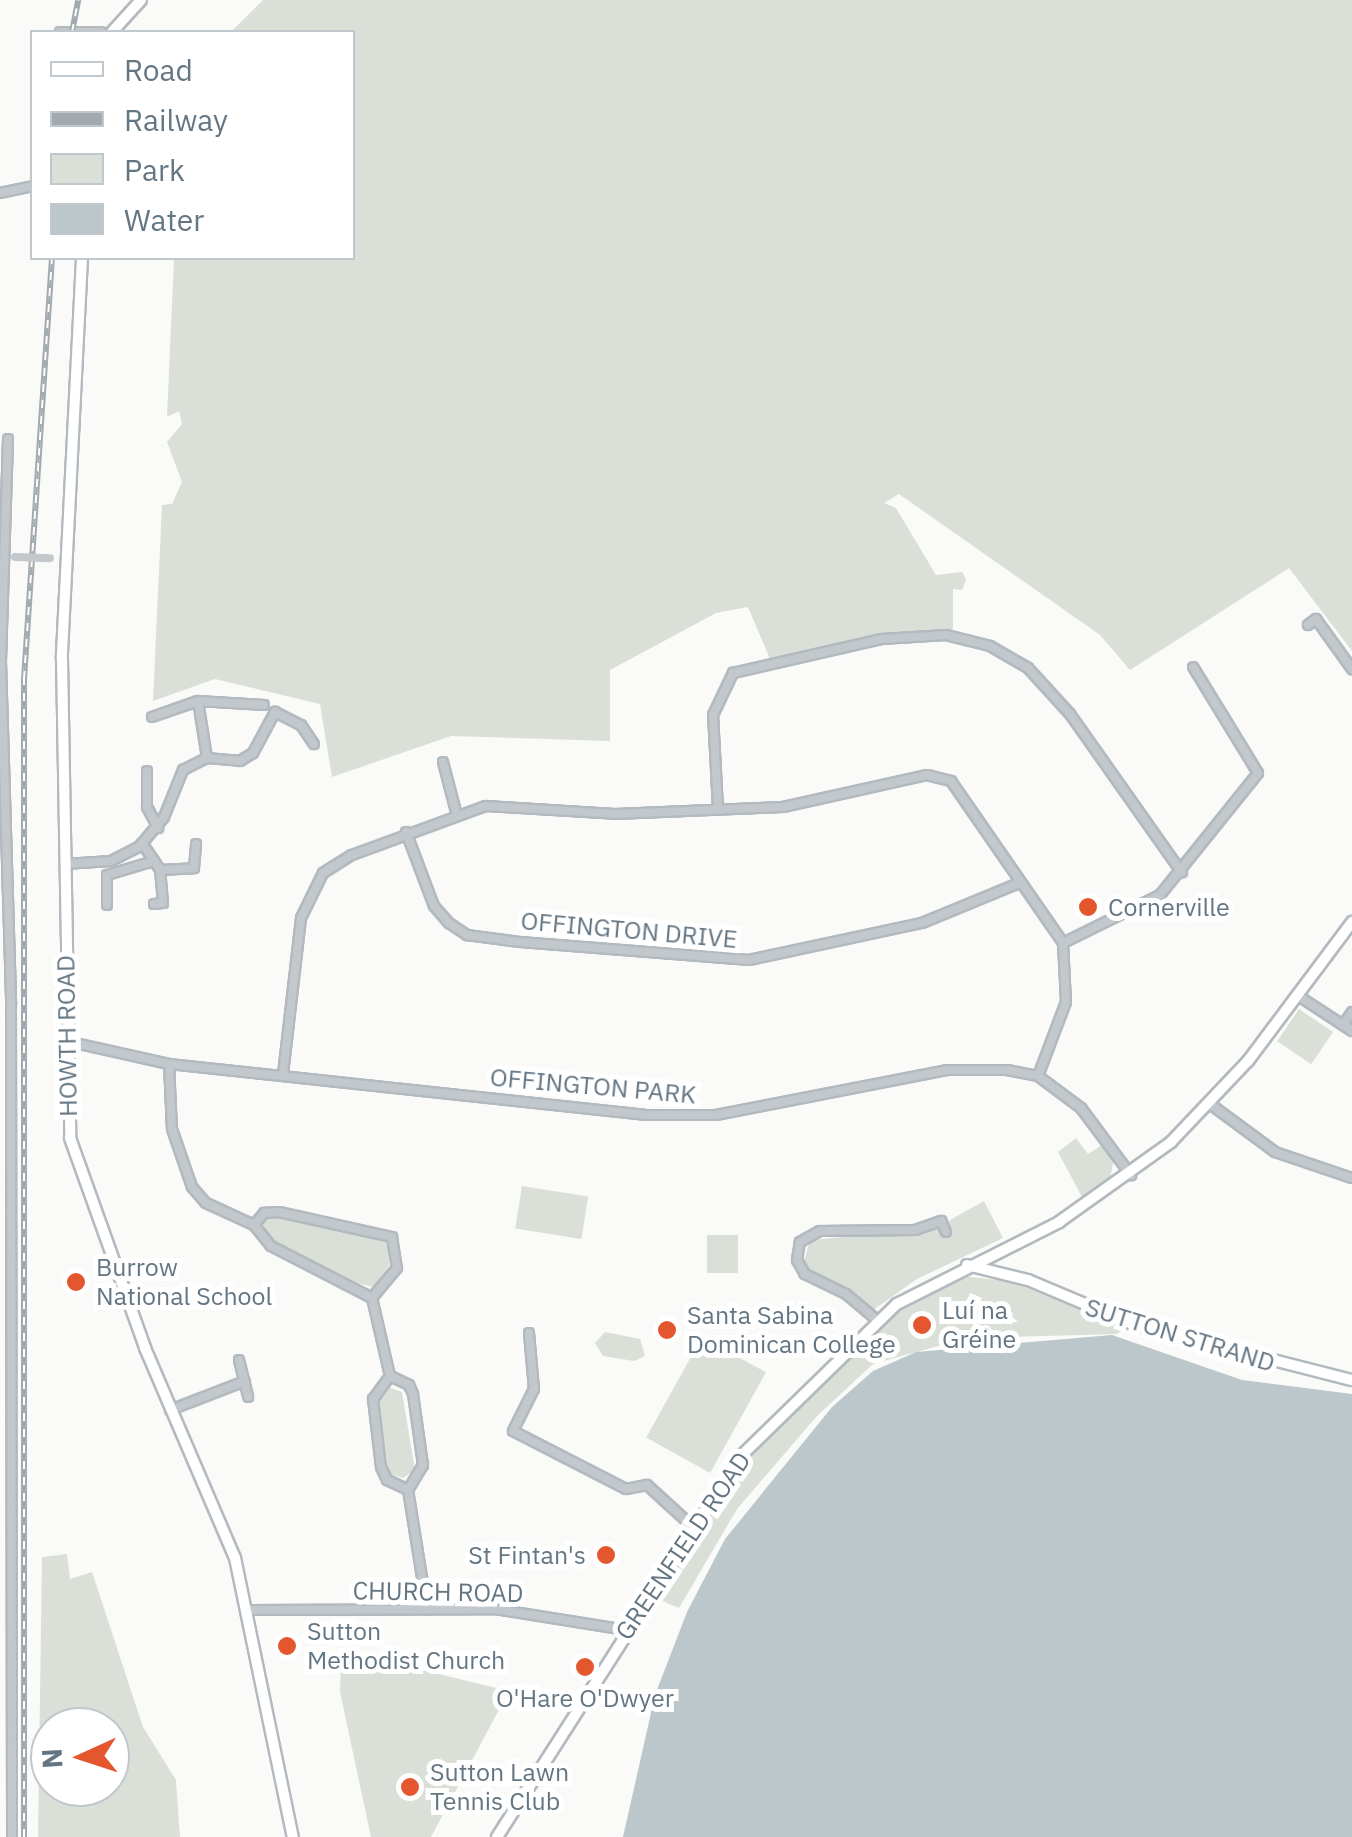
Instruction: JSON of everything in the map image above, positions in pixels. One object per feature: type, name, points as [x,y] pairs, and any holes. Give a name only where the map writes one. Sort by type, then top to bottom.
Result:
[{"type":"main road","points":[[114,30],[141,0]]},
{"type":"main road","name":"HOWTH ROAD","points":[[82,260],[66,559],[66,1041],[70,1138],[170,1410],[223,1522],[248,1610],[293,1837]]},
{"type":"main road","name":"GREENFIELD ROAD","points":[[498,1837],[692,1526],[741,1456],[877,1320],[1131,1175],[1210,1104],[1352,922]]},
{"type":"main road","points":[[997,1252],[1013,1276]]},
{"type":"main road","name":"SUTTON STRAND","points":[[967,1266],[1013,1276],[1132,1324],[1352,1380]]},
{"type":"street","points":[[0,193],[30,186]]},
{"type":"street","points":[[8,439],[10,557],[2,709],[12,1011],[12,1837]]},
{"type":"street","points":[[10,557],[66,559]]},
{"type":"street","points":[[1308,624],[1316,619],[1352,669]]},
{"type":"street","points":[[718,808],[713,715],[734,673],[882,640],[946,635],[990,646],[1028,668],[1070,714],[1182,873]]},
{"type":"street","points":[[1063,943],[1160,895],[1182,873],[1258,773],[1192,667]]},
{"type":"street","points":[[152,717],[198,701],[264,704]]},
{"type":"street","points":[[198,701],[207,758]]},
{"type":"street","points":[[65,864],[110,861],[142,843],[158,828],[183,770],[207,758],[240,761],[253,753],[274,712],[300,725],[314,744]]},
{"type":"street","points":[[442,762],[456,812]]},
{"type":"street","points":[[147,771],[147,806],[158,828]]},
{"type":"street","points":[[283,1074],[301,918],[314,887],[352,855],[456,812],[486,806],[615,814],[783,807],[927,775],[950,781],[1063,943],[1066,1002],[1038,1076]]},
{"type":"street","name":"OFFINGTON DRIVE","points":[[406,832],[434,906],[449,922],[467,934],[539,944],[749,960],[922,923],[1019,883]]},
{"type":"street","points":[[142,843],[160,870],[163,903],[154,904]]},
{"type":"street","points":[[160,870],[194,868],[196,844]]},
{"type":"street","points":[[108,905],[107,875],[154,861]]},
{"type":"street","points":[[1297,995],[1352,1031]]},
{"type":"street","points":[[1343,1024],[1352,1012]]},
{"type":"street","name":"OFFINGTON PARK","points":[[66,1041],[169,1064],[644,1114],[716,1116],[947,1070],[987,1067],[1038,1076],[1081,1108],[1131,1175]]},
{"type":"street","points":[[169,1064],[172,1129],[192,1187],[206,1204],[254,1225],[271,1246],[372,1298],[390,1376],[373,1399],[381,1467],[387,1480],[408,1490]]},
{"type":"street","points":[[1210,1104],[1275,1152],[1352,1178]]},
{"type":"street","points":[[254,1225],[264,1213],[280,1212],[392,1237],[397,1268],[372,1298]]},
{"type":"street","points":[[877,1320],[846,1294],[805,1274],[797,1260],[800,1242],[820,1231],[900,1231],[941,1222],[946,1232]]},
{"type":"street","points":[[529,1333],[534,1389],[513,1431],[623,1488],[647,1485],[692,1526]]},
{"type":"street","points":[[239,1360],[248,1396]]},
{"type":"street","points":[[390,1376],[409,1385],[413,1394],[423,1466],[408,1490],[426,1609]]},
{"type":"street","points":[[170,1410],[245,1381]]},
{"type":"street","name":"CHURCH ROAD","points":[[248,1610],[517,1610],[626,1630]]},
{"type":"green space","points":[[263,0],[1352,0],[1352,651],[1289,568],[1130,670],[1100,635],[899,494],[884,503],[896,508],[936,575],[962,572],[966,579],[962,590],[953,589],[953,629],[886,633],[770,659],[748,607],[716,613],[610,670],[610,741],[451,736],[332,777],[320,704],[215,679],[153,701],[162,505],[172,504],[182,482],[167,442],[182,424],[179,411],[167,417],[174,260],[355,260],[355,30],[233,30]]},
{"type":"green space","points":[[1299,1009],[1333,1032],[1311,1064],[1277,1041]]},
{"type":"green space","points":[[1076,1138],[1088,1154],[1105,1143],[1114,1157],[1110,1180],[1082,1197],[1058,1152]]},
{"type":"green space","points":[[522,1186],[588,1196],[581,1239],[515,1228]]},
{"type":"green space","points":[[984,1201],[1003,1238],[917,1279],[873,1310],[803,1265],[810,1240],[934,1229]]},
{"type":"green space","points":[[271,1214],[379,1235],[388,1240],[389,1266],[373,1287],[358,1283],[267,1238],[261,1224]]},
{"type":"green space","points":[[707,1235],[738,1235],[738,1273],[707,1273]]},
{"type":"green space","points":[[960,1276],[1010,1281],[1125,1328],[1117,1334],[967,1338],[873,1364],[817,1416],[737,1509],[679,1608],[653,1597],[752,1451],[869,1337],[914,1300]]},
{"type":"green space","points":[[605,1332],[640,1339],[645,1356],[634,1361],[603,1356],[595,1343]]},
{"type":"green space","points":[[702,1337],[766,1372],[710,1473],[646,1438]]},
{"type":"green space","points":[[388,1387],[402,1392],[415,1470],[403,1478],[389,1474],[377,1396]]},
{"type":"green space","points":[[67,1554],[70,1579],[92,1572],[143,1727],[176,1780],[180,1837],[38,1837],[38,1807],[130,1807],[130,1707],[40,1707],[42,1557]]},
{"type":"green space","name":"Sutton Lawn Tennis Club","points":[[372,1658],[509,1691],[431,1837],[371,1837],[340,1692],[341,1665]]},
{"type":"water","points":[[1112,1335],[1242,1380],[1352,1394],[1352,1837],[623,1837],[655,1695],[687,1612],[725,1539],[832,1407],[873,1371],[916,1352]]},
{"type":"railway","points":[[72,30],[78,0]]},
{"type":"railway","points":[[24,1837],[24,679],[52,260]]},
{"type":"place","name":"Cornerville","points":[[1088,907]]},
{"type":"place","name":"Burrow National School","points":[[76,1282]]},
{"type":"place","name":"Luí na Gréine","points":[[922,1325]]},
{"type":"place","name":"Santa Sabina Dominican College","points":[[667,1330]]},
{"type":"place","name":"St Fintan's","points":[[606,1555]]},
{"type":"place","name":"Sutton Methodist Church","points":[[287,1646]]},
{"type":"place","name":"O'Hare O'Dwyer","points":[[585,1667]]},
{"type":"place","name":"Sutton Lawn Tennis Club","points":[[410,1787]]}]
